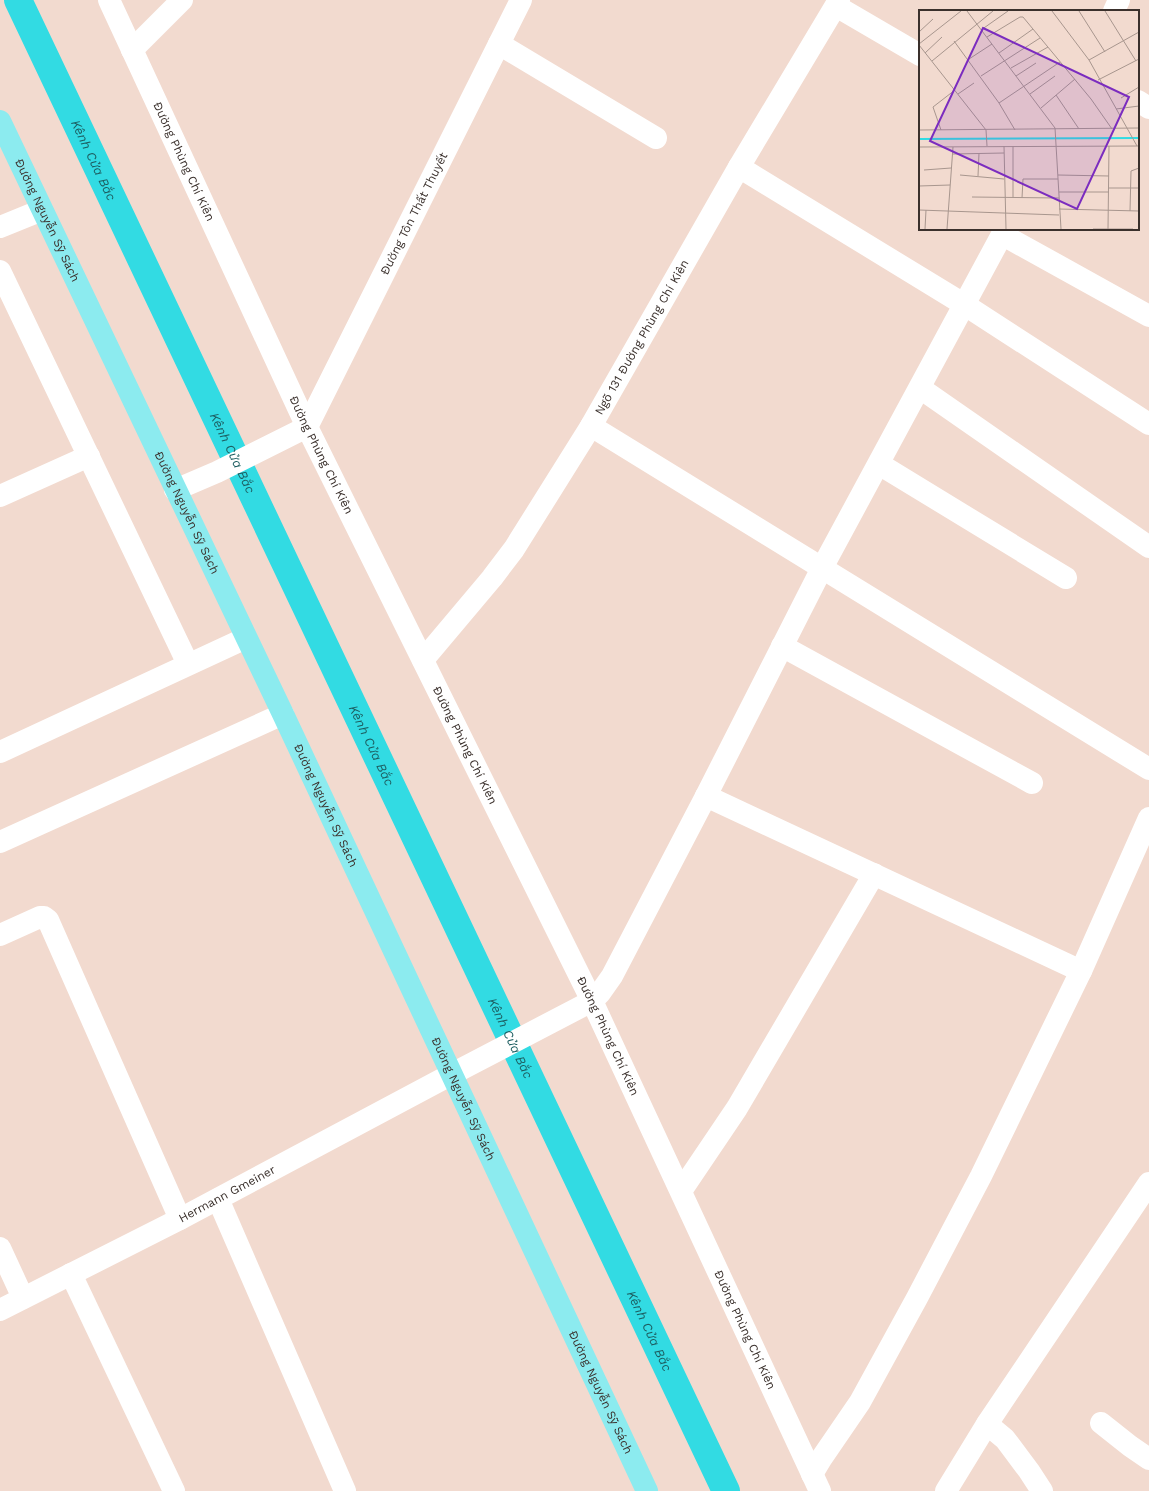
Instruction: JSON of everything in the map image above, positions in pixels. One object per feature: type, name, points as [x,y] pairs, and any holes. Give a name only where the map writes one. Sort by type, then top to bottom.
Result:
[{"type":"main road","name":"Đường Nguyễn Sỹ Sách","points":[[0,121],[283,714],[648,1491]]},
{"type":"street","name":"Đường Phùng Chí Kiên","points":[[109,0],[307,427],[592,1001],[816,1482]]},
{"type":"street","points":[[132,50],[182,0]]},
{"type":"street","points":[[1115,10],[1120,0]]},
{"type":"street","name":"Đường Tôn Thất Thuyết","points":[[307,427],[499,44],[517,1]]},
{"type":"street","points":[[837,3],[919,54]]},
{"type":"street","name":"Ngõ 131 Đường Phùng Chí Kiên","points":[[422,660],[492,578],[514,549],[591,426],[739,167],[837,3]]},
{"type":"street","points":[[499,44],[656,138]]},
{"type":"street","points":[[1139,102],[1149,108]]},
{"type":"street","points":[[739,167],[965,306],[1149,424]]},
{"type":"street","points":[[0,227],[42,210]]},
{"type":"street","points":[[592,1001],[600,993],[612,976],[706,796],[822,568],[1004,232],[1149,316]]},
{"type":"street","points":[[0,270],[188,664]]},
{"type":"street","points":[[920,388],[1149,547]]},
{"type":"street","points":[[591,426],[1149,769]]},
{"type":"street","points":[[175,490],[217,472],[307,427]]},
{"type":"street","points":[[0,496],[89,456]]},
{"type":"street","points":[[879,464],[1066,578]]},
{"type":"street","points":[[0,752],[246,638]]},
{"type":"street","points":[[782,646],[1032,782]]},
{"type":"street","points":[[0,842],[283,714]]},
{"type":"street","points":[[706,796],[1081,971]]},
{"type":"street","points":[[816,1482],[821,1459],[860,1402],[918,1298],[981,1176],[1081,971],[1149,818]]},
{"type":"street","points":[[681,1191],[737,1108],[874,874]]},
{"type":"street","points":[[0,935],[40,917],[44,917],[48,920],[180,1219]]},
{"type":"street","name":"Hermann Gmeiner","points":[[0,1310],[180,1219],[592,1001]]},
{"type":"street","points":[[946,1491],[988,1424],[1149,1183]]},
{"type":"street","points":[[218,1199],[345,1491]]},
{"type":"street","points":[[0,1248],[23,1298]]},
{"type":"street","points":[[71,1274],[174,1491]]},
{"type":"street","points":[[1101,1423],[1149,1460]]},
{"type":"street","points":[[988,1424],[1005,1439],[1042,1491]]},
{"type":"waterway","name":"Kênh Cửa Bắc","points":[[18,0],[726,1491]]}]
